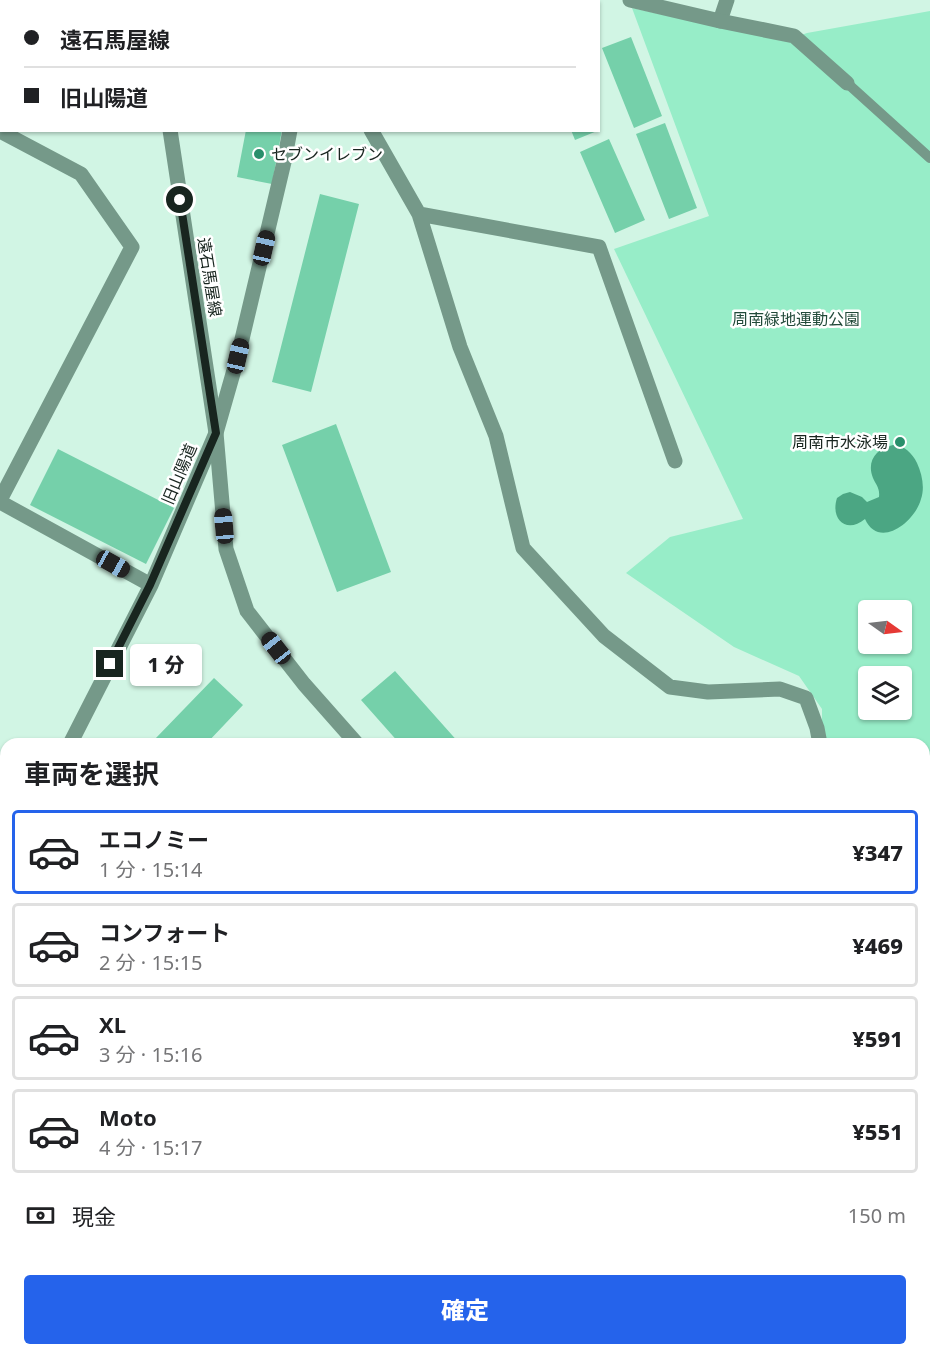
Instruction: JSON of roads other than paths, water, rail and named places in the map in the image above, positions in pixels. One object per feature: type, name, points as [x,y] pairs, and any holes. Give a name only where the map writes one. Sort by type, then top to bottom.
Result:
[{"type":"street","points":[[630,0],[794,36],[847,83]]},
{"type":"street","points":[[720,21],[727,0]]},
{"type":"street","points":[[2,132],[81,174],[132,247],[0,501],[150,585]]},
{"type":"street","name":"遠石馬屋線","points":[[170,132],[216,433],[226,549],[247,611],[304,684],[352,738]]},
{"type":"street","name":"旧山陽道","points":[[73,738],[150,585],[216,433],[238,356],[290,132]]},
{"type":"street","points":[[372,132],[419,214],[460,347],[496,436],[523,548],[604,636],[670,687],[708,692],[780,688],[806,698],[819,738]]},
{"type":"street","points":[[419,214],[599,247],[675,461]]},
{"type":"lane","points":[[847,83],[930,158]]},
{"type":"place","name":"セブンイレブン","points":[[259,154]]},
{"type":"place","name":"周南市水泳場","points":[[900,442]]},
{"type":"park label","name":"周南緑地運動公園","points":[[796,319]]}]
